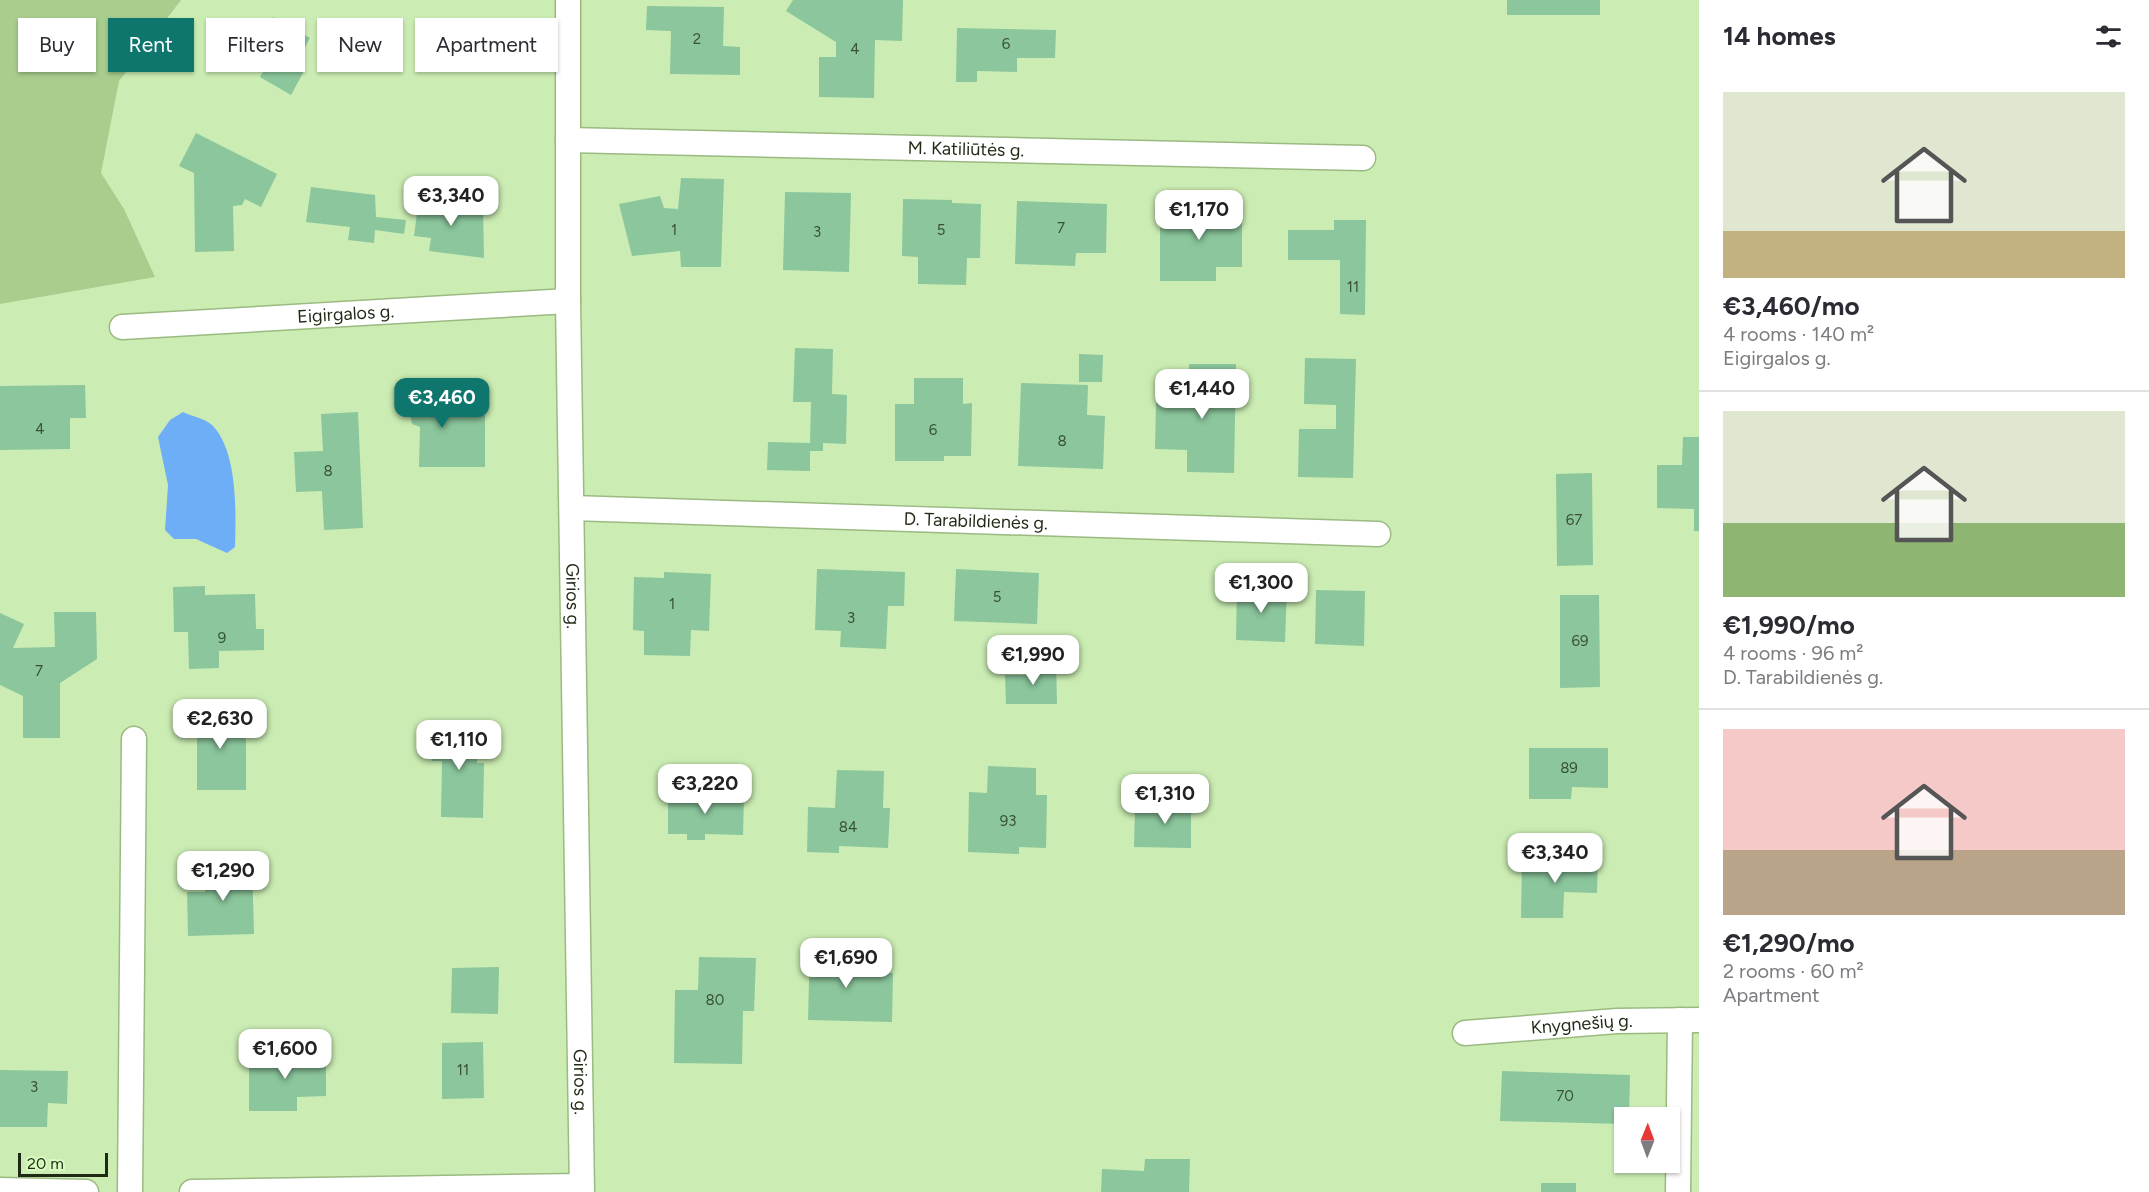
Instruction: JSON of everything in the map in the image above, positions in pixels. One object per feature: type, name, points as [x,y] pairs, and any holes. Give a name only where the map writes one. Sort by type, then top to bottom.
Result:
[{"type":"street","name":"Girios g.","points":[[568,0],[568,301],[581,1189]]},
{"type":"street","name":"M. Katiliūtės g.","points":[[568,140],[1362,158]]},
{"type":"street","name":"Eigirgalos g.","points":[[122,327],[568,301]]},
{"type":"street","name":"D. Tarabildienės g.","points":[[572,508],[1378,534]]},
{"type":"street","points":[[130,1192],[134,739]]},
{"type":"street","points":[[1678,1192],[1689,1020]]},
{"type":"street","name":"Knygnešių g.","points":[[1465,1033],[1617,1021],[1689,1020]]},
{"type":"street","points":[[192,1192],[581,1189]]},
{"type":"street","points":[[0,1190],[86,1192]]},
{"type":"green space","points":[[0,0],[181,0],[167,18],[108,18],[108,72],[126,72],[119,81],[101,173],[124,209],[155,277],[0,304]]},
{"type":"water","points":[[183,412],[212,425],[227,450],[234,483],[235,547],[227,553],[196,539],[174,539],[165,530],[168,485],[158,437],[170,420]]},
{"type":"building","points":[[793,0],[903,0],[902,41],[875,40],[874,98],[819,97],[819,57],[836,57],[836,42],[786,11]]},
{"type":"building","points":[[1507,0],[1600,0],[1600,15],[1507,15]]},
{"type":"building","points":[[647,6],[724,7],[723,46],[740,47],[740,75],[670,74],[671,31],[646,30]]},
{"type":"building","points":[[957,28],[1056,30],[1055,58],[1017,58],[1017,72],[977,71],[977,82],[956,82]]},
{"type":"building","points":[[305,35],[310,38],[305,47]]},
{"type":"building","points":[[263,72],[303,72],[291,95],[260,77]]},
{"type":"building","points":[[196,133],[277,174],[261,207],[245,199],[242,205],[233,206],[234,251],[195,252],[194,173],[179,166]]},
{"type":"building","points":[[681,178],[724,179],[721,267],[681,267],[680,251],[632,256],[619,204],[660,196],[664,208],[678,209]]},
{"type":"building","points":[[311,187],[375,195],[376,217],[406,220],[404,234],[375,230],[374,243],[348,240],[350,227],[306,222]]},
{"type":"building","points":[[785,192],[851,193],[849,272],[783,270]]},
{"type":"building","points":[[419,198],[483,207],[484,258],[429,251],[431,238],[414,236]]},
{"type":"building","points":[[903,199],[952,200],[952,203],[981,204],[980,258],[967,258],[966,285],[918,284],[918,257],[902,256]]},
{"type":"building","points":[[1017,201],[1107,204],[1106,253],[1076,253],[1075,266],[1015,264]]},
{"type":"building","points":[[1160,205],[1242,205],[1242,267],[1216,267],[1216,281],[1160,281]]},
{"type":"building","points":[[1334,220],[1366,220],[1365,315],[1340,314],[1340,260],[1288,260],[1288,230],[1334,230]]},
{"type":"building","points":[[795,348],[833,349],[832,394],[847,395],[846,444],[823,443],[823,451],[810,451],[810,471],[767,470],[768,442],[810,443],[811,402],[793,402]]},
{"type":"building","points":[[1079,354],[1103,355],[1102,382],[1079,382]]},
{"type":"building","points":[[1305,358],[1356,359],[1353,478],[1298,477],[1299,429],[1336,429],[1336,405],[1304,404]]},
{"type":"building","points":[[1189,364],[1236,364],[1234,473],[1187,472],[1187,450],[1155,449],[1156,403],[1188,403]]},
{"type":"building","points":[[914,378],[963,378],[963,404],[972,403],[971,456],[944,456],[944,461],[895,461],[895,404],[914,404]]},
{"type":"building","points":[[400,379],[437,379],[437,416],[485,415],[485,467],[419,467],[420,427],[412,424],[410,414],[400,414]]},
{"type":"building","points":[[1021,383],[1088,385],[1087,415],[1105,416],[1103,469],[1018,466]]},
{"type":"building","points":[[85,385],[86,418],[70,418],[70,449],[0,450],[0,386]]},
{"type":"building","points":[[358,412],[363,528],[324,530],[322,491],[296,492],[294,452],[323,451],[321,414]]},
{"type":"building","points":[[1683,437],[1699,437],[1699,531],[1694,531],[1694,509],[1657,508],[1657,465],[1682,465]]},
{"type":"building","points":[[1592,473],[1593,565],[1557,566],[1556,474]]},
{"type":"building","points":[[817,569],[905,572],[904,606],[888,606],[886,649],[840,647],[841,631],[815,630]]},
{"type":"building","points":[[956,569],[1039,573],[1037,624],[954,621]]},
{"type":"building","points":[[664,572],[711,574],[709,631],[691,630],[690,656],[644,655],[644,631],[633,630],[634,577],[664,578]]},
{"type":"building","points":[[205,586],[205,595],[255,594],[256,629],[264,629],[264,650],[219,651],[219,668],[189,669],[188,632],[174,632],[173,587]]},
{"type":"building","points":[[1237,586],[1287,587],[1285,642],[1236,640]]},
{"type":"building","points":[[1316,590],[1365,591],[1364,646],[1315,644]]},
{"type":"building","points":[[1560,595],[1599,595],[1600,687],[1560,688]]},
{"type":"building","points":[[54,612],[96,612],[97,659],[60,683],[60,738],[23,738],[23,696],[0,685],[0,613],[24,624],[13,648],[55,647]]},
{"type":"building","points":[[1027,663],[1056,663],[1057,704],[1006,704],[1005,675],[1027,675]]},
{"type":"building","points":[[187,713],[246,713],[246,790],[197,790],[197,731],[188,732]]},
{"type":"building","points":[[432,725],[478,726],[477,763],[484,763],[483,818],[441,817],[442,761],[432,761]]},
{"type":"building","points":[[1529,748],[1608,748],[1608,788],[1572,787],[1571,799],[1529,799]]},
{"type":"building","points":[[988,766],[1036,768],[1036,795],[1047,795],[1046,848],[1019,847],[1019,854],[968,852],[969,792],[987,793]]},
{"type":"building","points":[[837,770],[884,771],[883,808],[890,808],[888,848],[839,846],[839,853],[807,852],[808,807],[835,808]]},
{"type":"building","points":[[668,793],[722,793],[722,799],[744,798],[743,835],[705,834],[705,840],[687,840],[687,834],[668,834]]},
{"type":"building","points":[[1171,795],[1191,795],[1191,848],[1134,847],[1135,808],[1171,809]]},
{"type":"building","points":[[1522,857],[1598,858],[1597,893],[1564,892],[1563,918],[1521,918]]},
{"type":"building","points":[[252,862],[254,934],[188,936],[187,892],[205,892],[205,863]]},
{"type":"building","points":[[810,943],[844,944],[844,972],[893,973],[892,1022],[808,1020]]},
{"type":"building","points":[[699,957],[756,958],[754,1011],[743,1011],[742,1064],[674,1063],[675,990],[698,990]]},
{"type":"building","points":[[499,967],[498,1014],[451,1013],[452,968]]},
{"type":"building","points":[[483,1042],[484,1098],[442,1099],[442,1043]]},
{"type":"building","points":[[249,1054],[326,1054],[326,1096],[297,1097],[297,1111],[249,1111]]},
{"type":"building","points":[[0,1070],[68,1071],[67,1104],[48,1103],[47,1127],[0,1127]]},
{"type":"building","points":[[1502,1071],[1630,1075],[1629,1107],[1614,1107],[1614,1124],[1500,1121]]},
{"type":"building","points":[[1145,1159],[1190,1159],[1189,1192],[1101,1192],[1102,1169],[1144,1171]]},
{"type":"building","points":[[1541,1183],[1576,1183],[1576,1192],[1541,1192]]}]
